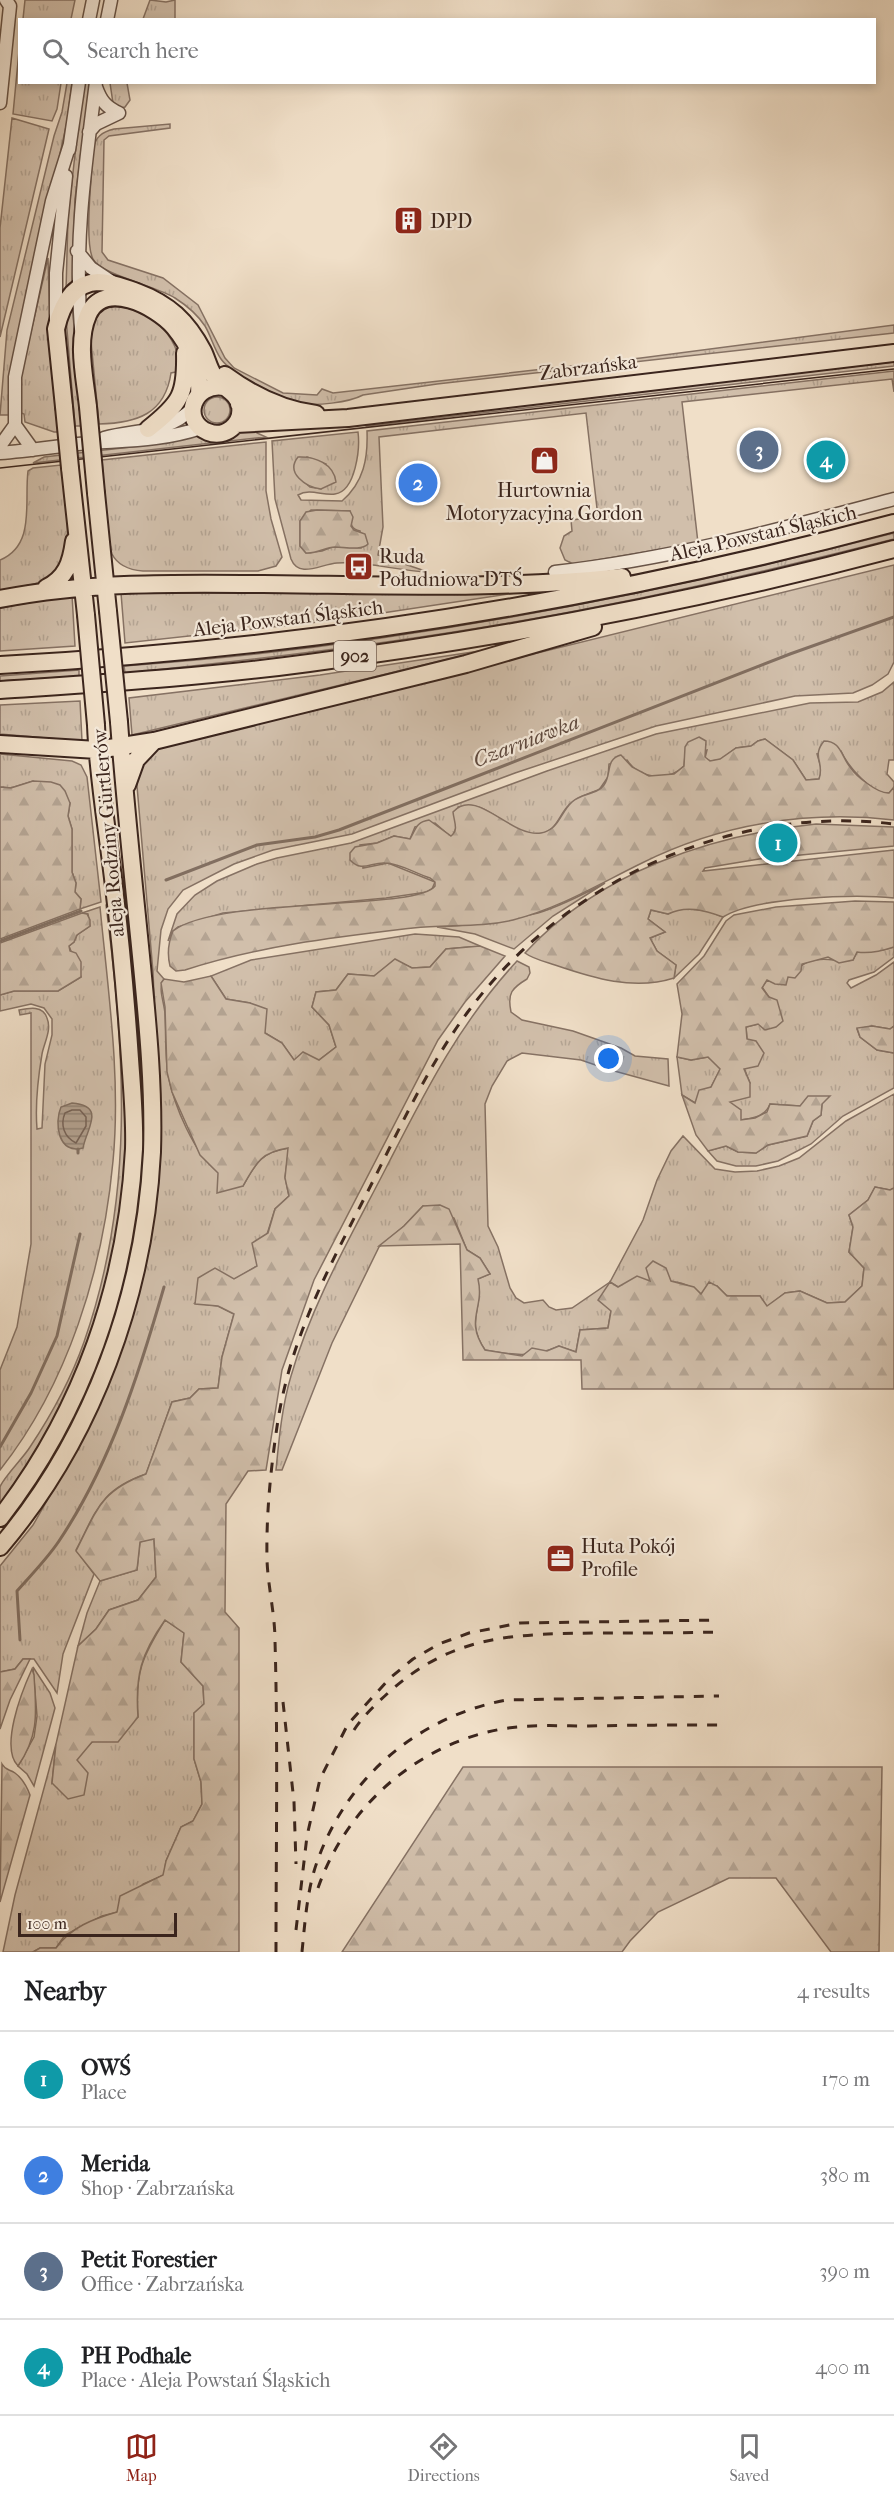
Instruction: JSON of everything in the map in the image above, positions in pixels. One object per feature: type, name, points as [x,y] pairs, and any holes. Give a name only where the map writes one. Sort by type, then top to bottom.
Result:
[{"type":"main road","points":[[56,329],[62,307],[78,289],[98,282],[116,285],[152,297],[174,310],[186,324],[213,375],[235,395],[240,404],[236,424],[230,430],[218,434],[201,428],[194,417],[197,372],[185,343],[171,324],[156,313],[128,300],[113,296],[104,299],[91,310],[82,342]]},
{"type":"main road","name":"aleja Rodziny Gürtlerów","points":[[0,1518],[46,1452],[73,1403],[93,1355],[115,1283],[129,1206],[134,1147],[130,1056],[114,887],[97,750],[84,586],[56,329]]},
{"type":"main road","name":"aleja Rodziny Gürtlerów","points":[[0,1547],[35,1501],[89,1409],[122,1321],[141,1251],[152,1150],[148,1034],[82,342]]},
{"type":"main road","points":[[148,429],[170,411],[180,395],[185,380],[185,343]]},
{"type":"main road","points":[[203,353],[220,372],[268,400],[302,412],[348,418]]},
{"type":"main road","name":"Zabrzańska","points":[[236,424],[348,418],[894,353]]},
{"type":"main road","points":[[196,401],[212,387],[224,387]]},
{"type":"main road","name":"Zabrzańska","points":[[240,404],[287,421]]},
{"type":"main road","points":[[41,591],[60,579],[68,569],[72,560],[76,523]]},
{"type":"main road","name":"Aleja Powstań Śląskich","points":[[0,665],[170,654],[412,624],[529,605],[722,566],[894,523]]},
{"type":"main road","name":"902","points":[[0,690],[171,678],[307,663],[436,645],[606,615],[707,594],[894,549]]},
{"type":"main road","points":[[103,559],[130,584]]},
{"type":"main road","points":[[0,599],[84,586],[130,584],[513,586],[587,581],[722,566]]},
{"type":"main road","points":[[461,586],[502,576],[555,572]]},
{"type":"main road","points":[[0,744],[97,750],[154,741],[466,664],[707,594]]},
{"type":"main road","points":[[124,793],[136,759],[154,741]]},
{"type":"street","points":[[0,103],[10,6],[6,0]]},
{"type":"street","points":[[89,18],[93,0]]},
{"type":"street","points":[[107,18],[111,0]]},
{"type":"street","name":"aleja Rodziny Gürtlerów","points":[[56,329],[56,273],[79,84]]},
{"type":"street","points":[[89,132],[96,124],[119,113],[108,108],[100,100],[96,84]]},
{"type":"street","name":"aleja Rodziny Gürtlerów","points":[[82,342],[77,251],[96,84]]},
{"type":"street","points":[[0,446],[15,425],[15,377],[52,201],[70,144]]},
{"type":"street","points":[[77,251],[91,268],[116,285]]},
{"type":"street","points":[[80,444],[175,423],[196,401]]},
{"type":"street","points":[[15,425],[33,450]]},
{"type":"street","points":[[0,453],[80,444],[152,440],[201,428]]},
{"type":"street","points":[[555,572],[665,556],[755,536],[894,499]]},
{"type":"green space","points":[[25,0],[75,0],[71,18],[23,18]]},
{"type":"green space","points":[[150,0],[166,2],[175,0],[175,18],[143,18]]},
{"type":"green space","points":[[18,62],[18,84],[61,84],[57,109],[52,121],[13,114]]},
{"type":"green space","points":[[67,84],[72,84],[67,122],[9,386],[9,415],[0,415],[7,330],[54,136],[62,112]]},
{"type":"green space","points":[[83,84],[90,84],[75,199],[72,287],[66,291],[68,217]]},
{"type":"green space","points":[[110,84],[127,84],[130,100],[125,107],[120,108],[113,103]]},
{"type":"green space","points":[[12,118],[49,129],[0,337],[0,228]]},
{"type":"green space","points":[[170,124],[170,128],[109,136],[104,140],[102,252],[108,260],[163,278],[198,305],[225,358],[234,368],[283,393],[317,395],[322,389],[333,393],[641,358],[894,325],[894,333],[437,384],[363,395],[332,403],[300,403],[257,385],[227,366],[202,322],[179,301],[107,270],[93,259],[89,238],[90,190],[93,150],[97,138],[114,129]]},
{"type":"green space","points":[[48,258],[50,329],[59,432],[25,422],[24,414],[21,413],[21,375]]},
{"type":"green space","points":[[72,302],[82,426],[75,426],[66,318]]},
{"type":"green space","points":[[107,305],[133,310],[155,321],[171,339],[180,364],[176,364],[176,372],[171,373],[163,398],[147,414],[125,421],[99,424],[90,331],[96,315]]},
{"type":"green space","points":[[894,362],[894,366],[367,426],[373,420]]},
{"type":"green space","points":[[894,371],[894,392],[892,379],[682,402],[698,543],[573,564],[565,560],[560,548],[564,536],[572,531],[571,520],[598,517],[586,413],[379,437],[383,527],[378,555],[428,572],[349,563],[337,563],[311,569],[299,568],[291,559],[275,499],[272,441],[358,432],[357,458],[348,485],[335,494],[307,492],[298,495],[301,500],[342,501],[360,478],[367,451],[367,431]],"holes":[[[307,457],[326,464],[321,489],[310,487],[301,479]],[[311,510],[350,511],[352,526],[360,531],[361,548],[332,547],[306,553],[300,546],[300,521]]]},
{"type":"green space","points":[[217,397],[226,401],[230,410],[226,419],[217,423],[208,419],[204,410],[208,401]]},
{"type":"green space","points":[[257,427],[257,433],[266,437],[33,463],[44,457],[148,445],[189,435]]},
{"type":"green space","points":[[266,442],[266,491],[282,557],[276,566],[258,571],[143,571],[125,567],[118,562],[112,554],[108,535],[102,460]]},
{"type":"green space","points":[[298,457],[323,462],[332,470],[336,482],[321,489],[304,482],[296,474],[294,468]]},
{"type":"green space","points":[[61,465],[67,540],[59,567],[50,577],[39,582],[0,590],[0,560],[19,544],[24,533],[28,471],[33,468]]},
{"type":"green space","points":[[350,511],[353,517],[351,526],[354,530],[365,534],[368,544],[353,548],[331,547],[306,553],[300,546],[300,521],[306,512]]},
{"type":"green space","points":[[894,533],[894,539],[679,590],[486,627],[366,645],[125,673],[124,666],[319,647],[512,617],[704,579]]},
{"type":"green space","points":[[894,565],[894,662],[888,674],[872,685],[853,693],[795,696],[656,726],[515,773],[352,834],[273,850],[234,864],[183,890],[168,909],[161,930],[157,971],[164,979],[161,992],[165,1010],[167,1068],[175,1100],[186,1128],[209,1164],[230,1180],[243,1186],[260,1160],[272,1152],[289,1148],[285,1177],[289,1196],[275,1209],[257,1266],[195,1303],[218,1306],[234,1314],[222,1357],[218,1388],[199,1389],[190,1398],[172,1402],[146,1474],[131,1480],[109,1495],[95,1513],[76,1550],[94,1574],[63,1654],[57,1693],[34,1659],[23,1659],[15,1669],[0,1672],[0,1566],[33,1525],[87,1431],[114,1370],[130,1325],[153,1225],[160,1149],[153,972],[137,786],[138,768],[161,746]]},
{"type":"green space","points":[[121,593],[515,593],[336,620],[125,643]]},
{"type":"green space","points":[[72,595],[75,646],[0,651],[0,608]]},
{"type":"green space","points":[[486,650],[132,735],[129,698],[320,675]]},
{"type":"green space","points":[[79,670],[79,676],[0,681],[0,676]]},
{"type":"green space","points":[[894,682],[894,760],[889,760],[887,774],[894,782],[894,788],[889,793],[875,789],[868,784],[854,771],[841,751],[817,754],[822,771],[819,779],[806,780],[793,760],[765,739],[751,746],[736,748],[720,760],[710,761],[705,758],[707,750],[685,755],[684,766],[662,776],[639,771],[627,760],[609,764],[608,777],[599,790],[570,804],[556,824],[544,833],[527,833],[479,807],[469,805],[458,807],[456,827],[451,837],[435,823],[415,827],[410,839],[394,836],[377,843],[360,845],[363,868],[388,863],[435,882],[432,889],[427,892],[223,913],[178,927],[168,941],[177,914],[195,895],[217,881],[257,864],[351,843],[547,771],[656,734],[810,703],[858,702],[882,692]]},
{"type":"green space","points":[[80,701],[82,741],[0,734],[0,705]]},
{"type":"green space","points":[[699,737],[706,741],[705,757],[710,761],[720,759],[736,748],[751,746],[765,739],[793,760],[806,780],[819,779],[820,747],[824,741],[830,742],[837,746],[853,771],[868,784],[884,793],[889,793],[894,787],[894,820],[862,817],[797,819],[765,823],[702,838],[642,863],[563,902],[513,920],[356,935],[298,943],[185,970],[176,971],[170,966],[168,948],[173,931],[196,920],[271,908],[393,899],[420,894],[435,886],[435,882],[430,878],[391,863],[363,866],[354,864],[350,860],[350,853],[355,847],[377,843],[394,836],[410,839],[419,824],[429,820],[451,836],[455,828],[453,812],[462,806],[472,805],[518,828],[541,833],[556,825],[572,802],[597,791],[604,785],[611,763],[616,757],[621,755],[632,767],[649,776],[674,774],[684,766],[685,747],[688,742]]},
{"type":"green space","points":[[0,754],[72,761],[81,765],[87,777],[101,902],[80,909],[81,899],[75,892],[76,883],[72,872],[72,829],[68,816],[70,803],[33,781],[11,788],[0,787]]},
{"type":"green space","points":[[33,781],[60,785],[70,803],[68,816],[72,829],[72,872],[76,883],[75,892],[81,899],[80,909],[0,939],[0,787],[11,788]]},
{"type":"green space","points":[[816,824],[894,827],[894,846],[759,859],[705,868],[703,871],[894,850],[894,898],[856,896],[806,898],[757,905],[723,917],[695,910],[675,911],[668,914],[651,910],[648,919],[665,932],[650,938],[657,951],[676,965],[674,978],[659,982],[629,983],[599,978],[540,960],[525,953],[554,925],[587,900],[622,879],[659,862],[737,837]]},
{"type":"green space","points":[[605,883],[553,916],[514,949],[475,934],[437,927],[488,922],[538,913]]},
{"type":"green space","points":[[855,901],[894,902],[894,947],[876,952],[857,952],[853,960],[839,963],[828,957],[802,964],[801,971],[795,978],[788,977],[786,985],[775,984],[767,980],[762,988],[769,997],[777,1000],[783,1021],[776,1027],[765,1030],[758,1024],[746,1027],[747,1039],[756,1041],[764,1053],[758,1066],[744,1069],[750,1083],[750,1097],[730,1102],[741,1110],[741,1120],[755,1118],[767,1112],[770,1104],[800,1106],[808,1096],[830,1096],[822,1104],[821,1115],[813,1121],[807,1136],[768,1145],[756,1153],[738,1152],[726,1146],[708,1151],[696,1135],[682,1095],[695,1103],[699,1090],[711,1087],[720,1069],[708,1057],[691,1060],[677,1057],[682,1014],[677,984],[704,956],[726,921],[734,915],[776,907]]},
{"type":"green space","points":[[111,904],[127,1118],[123,1202],[102,1304],[70,1392],[37,1453],[0,1505],[2,1483],[46,1422],[79,1356],[100,1287],[112,1233],[121,1125],[121,1071],[118,1016],[106,905]]},
{"type":"green space","points":[[100,907],[115,1066],[113,1161],[101,1243],[91,1284],[63,1363],[24,1437],[0,1470],[0,1370],[17,1327],[31,1244],[31,1013],[20,1015],[19,1010],[39,1009],[45,1014],[48,1023],[38,1082],[37,1129],[42,1128],[45,1064],[52,1035],[52,1019],[44,1008],[31,1004],[0,1011],[0,995],[14,991],[58,991],[81,977],[69,946],[77,935],[90,926],[88,914],[82,913]]},
{"type":"green space","points":[[680,908],[708,911],[723,917],[699,954],[674,978],[676,965],[657,951],[650,938],[665,932],[648,919],[651,910],[668,914]]},
{"type":"green space","points":[[82,913],[87,914],[90,926],[77,935],[69,946],[70,951],[76,953],[81,962],[81,977],[58,991],[14,991],[0,995],[0,943]]},
{"type":"green space","points":[[415,934],[459,937],[480,946],[446,949],[430,967],[412,968],[395,960],[374,976],[348,974],[336,990],[316,992],[312,1007],[329,1025],[336,1047],[319,1060],[294,1060],[282,1043],[265,1033],[250,1003],[226,999],[211,976],[251,960]]},
{"type":"green space","points":[[480,946],[505,956],[465,1002],[438,1040],[314,1280],[282,1370],[266,1470],[248,1471],[226,1504],[225,1612],[239,1628],[239,1952],[33,1952],[40,1948],[56,1948],[68,1934],[76,1929],[117,1912],[120,1896],[163,1875],[166,1861],[181,1827],[193,1821],[202,1804],[201,1782],[194,1759],[194,1713],[204,1704],[203,1686],[181,1662],[184,1633],[165,1620],[150,1644],[141,1666],[137,1702],[138,1717],[118,1742],[92,1742],[77,1760],[88,1773],[84,1795],[68,1799],[52,1783],[56,1744],[78,1646],[96,1629],[109,1610],[138,1600],[156,1577],[154,1539],[140,1542],[137,1570],[100,1581],[76,1551],[95,1513],[109,1495],[119,1487],[146,1474],[172,1402],[190,1398],[199,1389],[218,1388],[222,1357],[234,1314],[218,1306],[195,1304],[198,1278],[215,1268],[234,1279],[257,1266],[252,1243],[268,1233],[275,1209],[289,1196],[285,1178],[288,1148],[271,1152],[260,1160],[243,1186],[217,1193],[218,1173],[200,1155],[172,1092],[167,1072],[165,1007],[161,983],[164,979],[184,982],[211,976],[226,999],[250,1003],[267,1009],[265,1033],[282,1043],[294,1060],[303,1052],[319,1060],[336,1047],[329,1025],[312,1007],[316,992],[336,990],[348,974],[374,976],[395,959],[412,968],[430,967],[446,949]]},
{"type":"green space","points":[[894,947],[894,957],[874,972],[849,980],[847,983],[851,988],[876,975],[894,962],[894,1026],[890,1029],[872,1026],[857,1029],[860,1037],[877,1050],[894,1053],[894,1088],[843,1116],[811,1144],[778,1161],[756,1166],[736,1166],[717,1161],[708,1151],[726,1146],[738,1152],[756,1153],[768,1145],[807,1136],[813,1121],[821,1115],[822,1104],[800,1106],[770,1104],[762,1114],[741,1120],[730,1102],[750,1083],[744,1068],[746,1027],[758,1024],[769,997],[762,987],[767,980],[786,977],[810,961],[853,960],[857,952]]},
{"type":"green space","points":[[517,961],[529,967],[530,973],[527,979],[514,988],[510,996],[511,1012],[522,1020],[573,1031],[621,1048],[635,1056],[668,1059],[669,1086],[581,1060],[522,1053],[507,1061],[492,1086],[485,1104],[488,1226],[498,1247],[510,1288],[516,1298],[524,1303],[543,1300],[549,1307],[556,1310],[572,1308],[610,1282],[611,1311],[608,1328],[580,1330],[576,1352],[559,1346],[531,1354],[485,1350],[479,1339],[475,1322],[479,1298],[477,1279],[490,1274],[480,1258],[467,1250],[454,1218],[423,1206],[379,1247],[332,1343],[282,1470],[276,1470],[283,1411],[291,1376],[310,1322],[333,1270],[444,1060],[477,1010]]},
{"type":"green space","points":[[872,1026],[890,1029],[894,1026],[894,1053],[877,1050],[860,1037],[857,1028]]},
{"type":"green space","points":[[677,1057],[691,1060],[708,1057],[721,1068],[711,1087],[695,1103],[682,1095]]},
{"type":"green space","points":[[894,1094],[894,1188],[890,1190],[875,1187],[868,1200],[849,1215],[853,1227],[849,1252],[864,1268],[862,1286],[845,1302],[827,1303],[800,1291],[785,1293],[767,1307],[760,1296],[727,1296],[717,1286],[702,1295],[693,1288],[673,1281],[618,1287],[610,1282],[643,1220],[657,1180],[671,1151],[683,1136],[715,1169],[735,1172],[757,1171],[799,1158],[846,1121]]},
{"type":"green space","points":[[875,1187],[890,1190],[894,1188],[894,1389],[582,1389],[581,1360],[463,1360],[460,1244],[379,1246],[404,1226],[423,1206],[440,1205],[449,1209],[467,1250],[480,1258],[490,1274],[478,1279],[479,1298],[475,1322],[479,1339],[485,1350],[522,1356],[532,1348],[547,1351],[559,1346],[576,1352],[580,1330],[608,1328],[611,1311],[598,1300],[610,1282],[618,1287],[637,1276],[650,1281],[646,1268],[653,1261],[666,1268],[671,1281],[694,1287],[701,1294],[709,1282],[727,1296],[760,1296],[767,1306],[785,1293],[800,1291],[827,1303],[845,1302],[862,1286],[864,1268],[849,1252],[853,1227],[849,1215],[868,1200]]},
{"type":"green space","points":[[154,1538],[156,1577],[138,1600],[109,1610],[96,1629],[78,1646],[87,1613],[100,1581],[137,1570],[140,1542]]},
{"type":"green space","points":[[165,1620],[184,1633],[181,1662],[203,1686],[204,1704],[194,1713],[194,1759],[201,1782],[202,1804],[193,1821],[181,1827],[166,1861],[164,1875],[143,1884],[118,1912],[102,1916],[65,1935],[56,1948],[40,1948],[33,1952],[3,1952],[15,1895],[56,1744],[52,1783],[92,1742],[138,1717],[139,1676],[151,1644]]},
{"type":"green space","points":[[23,1659],[30,1659],[10,1700],[0,1729],[0,1672],[15,1669]]},
{"type":"green space","points":[[33,1667],[50,1693],[55,1708],[34,1786],[27,1774],[18,1766],[34,1737],[37,1716]]},
{"type":"green space","points":[[32,1669],[35,1688],[35,1722],[30,1743],[18,1766],[13,1758],[11,1747],[14,1720]]},
{"type":"green space","points":[[2,1764],[20,1777],[30,1795],[0,1902]]},
{"type":"green space","points":[[463,1767],[882,1767],[879,1952],[831,1952],[776,1878],[729,1878],[658,1912],[622,1952],[342,1952]]},
{"type":"water","points":[[72,1103],[83,1105],[92,1114],[83,1148],[68,1147],[63,1142],[58,1129],[61,1107]]},
{"type":"waterway","name":"Czarniawka","points":[[166,880],[257,845],[315,837],[339,830],[790,654],[894,617]]},
{"type":"waterway","name":"Czarniawka","points":[[0,941],[81,911]]},
{"type":"waterway","points":[[0,1447],[31,1393],[57,1336],[80,1234]]},
{"type":"waterway","points":[[20,1640],[17,1591],[59,1541],[77,1512],[108,1450],[133,1386],[164,1287]]},
{"type":"tram line","points":[[0,468],[894,369]]},
{"type":"railway","points":[[276,1952],[275,1631],[268,1570],[267,1525],[278,1420],[293,1358],[315,1300],[427,1076],[467,1013],[507,966],[552,925],[602,890],[656,862],[713,840],[772,827],[833,821],[894,824]]},
{"type":"railway","points":[[296,1930],[307,1836],[320,1779],[348,1724],[390,1678],[413,1659],[439,1644],[469,1633],[520,1623],[718,1620]]},
{"type":"railway","points":[[354,1730],[374,1706],[413,1673],[437,1658],[488,1641],[542,1634],[719,1632]]},
{"type":"railway","points":[[302,1952],[311,1884],[330,1831],[347,1803],[367,1778],[415,1736],[474,1708],[506,1700],[719,1696]]},
{"type":"railway","points":[[283,1702],[294,1802],[296,1864]]},
{"type":"railway","points":[[318,1888],[330,1859],[366,1806],[389,1784],[414,1765],[441,1749],[471,1737],[513,1727],[721,1725]]},
{"type":"place","name":"DPD","points":[[409,221]]},
{"type":"place","name":"Petit Forestier","points":[[759,450]]},
{"type":"place","name":"Hurtownia Motoryzacyjna Gordon","points":[[544,460]]},
{"type":"place","name":"PH Podhale","points":[[826,460]]},
{"type":"place","name":"Merida","points":[[418,483]]},
{"type":"place","name":"Ruda Południowa DTŚ","points":[[358,567]]},
{"type":"place","name":"OWŚ","points":[[778,843]]},
{"type":"place","name":"Huta Pokój Profile","points":[[560,1558]]}]
